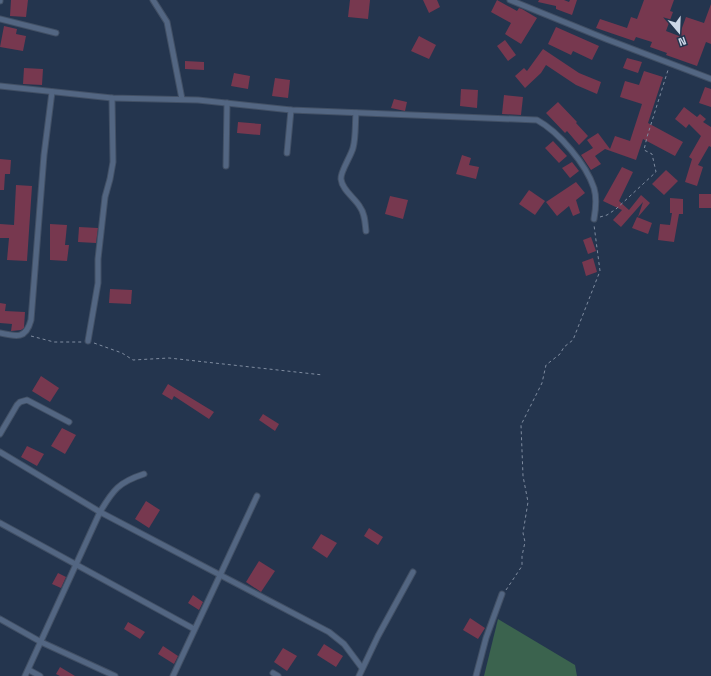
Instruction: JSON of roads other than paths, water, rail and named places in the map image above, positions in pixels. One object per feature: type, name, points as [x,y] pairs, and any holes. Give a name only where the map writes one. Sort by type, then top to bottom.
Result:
[{"type":"street","points":[[153,0],[167,22],[182,99]]},
{"type":"street","points":[[510,0],[711,79]]},
{"type":"street","points":[[0,19],[56,33]]},
{"type":"street","points":[[0,86],[112,98],[182,99],[291,110],[356,114],[429,115],[536,120],[555,134],[576,156],[588,175],[594,189],[596,201],[594,219]]},
{"type":"street","points":[[0,333],[18,336],[24,334],[28,329],[30,320],[45,147],[52,92]]},
{"type":"street","points":[[88,341],[98,283],[98,259],[105,197],[113,162],[112,98]]},
{"type":"street","points":[[226,166],[227,103]]},
{"type":"street","points":[[287,153],[291,110]]},
{"type":"street","points":[[356,114],[354,147],[340,180],[342,185],[360,205],[364,213],[366,231]]},
{"type":"street","points":[[0,434],[17,405],[20,402],[27,400],[69,422]]},
{"type":"street","points":[[0,452],[100,512],[335,636],[344,644],[362,668]]},
{"type":"street","points":[[25,676],[100,512],[113,491],[120,484],[144,474]]},
{"type":"street","points":[[173,676],[219,575],[258,496]]},
{"type":"street","points":[[0,523],[194,629]]},
{"type":"street","points":[[359,676],[378,636],[414,572]]},
{"type":"street","points":[[476,676],[486,638],[502,594]]},
{"type":"street","points":[[0,619],[41,642],[115,676]]},
{"type":"street","points":[[29,670],[40,676]]}]
